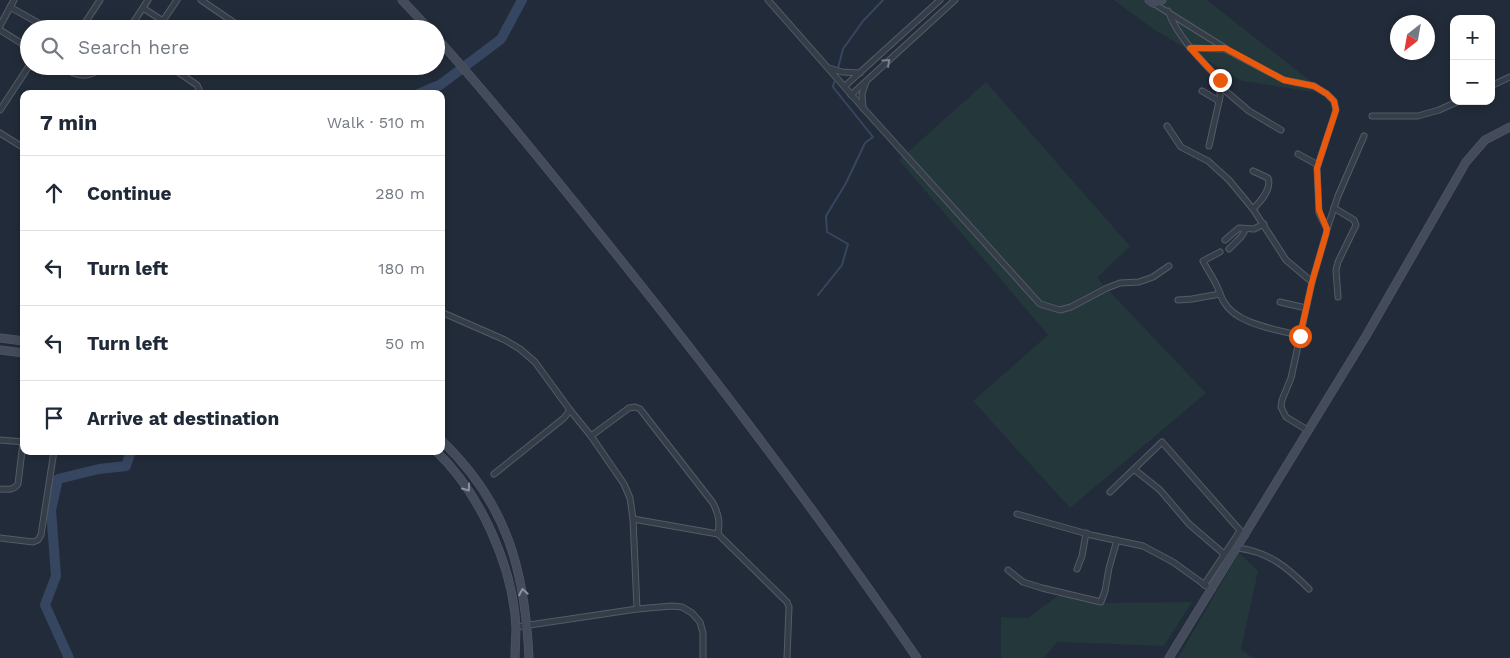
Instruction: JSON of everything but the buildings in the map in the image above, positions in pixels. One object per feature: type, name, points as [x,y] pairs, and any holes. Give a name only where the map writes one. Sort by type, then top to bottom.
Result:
[{"type":"street","points":[[14,0],[2,19],[0,28],[20,42]]},
{"type":"street","points":[[87,20],[100,0]]},
{"type":"street","points":[[134,20],[148,0]]},
{"type":"street","points":[[164,20],[177,0]]},
{"type":"street","points":[[200,0],[230,20]]},
{"type":"street","points":[[402,0],[421,20]]},
{"type":"street","points":[[768,0],[1040,304],[1060,310],[1071,307],[1120,283],[1139,282],[1153,277],[1169,266]]},
{"type":"street","points":[[844,86],[861,73],[940,0]]},
{"type":"street","points":[[851,95],[955,0]]},
{"type":"street","points":[[1151,2],[1162,0]]},
{"type":"street","points":[[1151,2],[1225,48],[1284,80],[1314,86],[1334,101],[1336,110],[1318,165],[1319,210],[1327,229]]},
{"type":"street","points":[[10,7],[33,20]]},
{"type":"street","points":[[142,8],[161,20]]},
{"type":"street","points":[[1168,11],[1173,24],[1190,48],[1220,80],[1219,101],[1209,146]]},
{"type":"street","points":[[445,47],[531,146],[706,367],[848,558],[917,658]]},
{"type":"street","points":[[1190,48],[1225,48]]},
{"type":"street","points":[[828,67],[842,72],[861,73]]},
{"type":"street","points":[[0,110],[23,75]]},
{"type":"street","points":[[183,75],[198,85],[200,90]]},
{"type":"street","points":[[1495,84],[1510,77]]},
{"type":"street","points":[[864,109],[862,94],[868,80]]},
{"type":"street","points":[[1221,87],[1249,111],[1281,130]]},
{"type":"street","points":[[1202,91],[1219,101]]},
{"type":"street","points":[[1372,116],[1418,116],[1451,105]]},
{"type":"street","points":[[1167,126],[1181,147],[1208,161],[1229,180],[1264,224],[1286,260],[1312,282]]},
{"type":"street","points":[[1169,658],[1212,590],[1242,533],[1309,431],[1366,336],[1466,162],[1485,140],[1510,126]]},
{"type":"street","points":[[0,133],[20,146]]},
{"type":"street","points":[[1309,431],[1286,417],[1281,408],[1282,400],[1291,378],[1312,282],[1327,229],[1356,152],[1364,136]]},
{"type":"street","points":[[1298,154],[1318,165]]},
{"type":"street","points":[[1253,171],[1268,178],[1270,182],[1263,198],[1253,209]]},
{"type":"street","points":[[1334,208],[1354,220],[1356,225],[1338,262],[1336,270],[1338,297]]},
{"type":"street","points":[[1225,240],[1239,228],[1254,229],[1264,224]]},
{"type":"street","points":[[1229,249],[1246,229]]},
{"type":"street","points":[[1220,252],[1203,261],[1224,303],[1230,310],[1244,320],[1300,336]]},
{"type":"street","points":[[1178,300],[1220,294]]},
{"type":"street","points":[[1280,302],[1306,308]]},
{"type":"street","points":[[445,314],[505,340],[520,349],[535,362],[591,436],[624,484],[630,498],[633,519],[636,609]]},
{"type":"street","points":[[0,338],[20,340]]},
{"type":"street","points":[[0,350],[20,352]]},
{"type":"street","points":[[591,436],[629,408],[640,409],[713,504],[720,522],[718,534]]},
{"type":"street","points":[[494,474],[564,418],[570,410]]},
{"type":"street","points":[[0,440],[20,442]]},
{"type":"street","points":[[1110,492],[1162,442],[1242,533]]},
{"type":"street","points":[[445,444],[483,488],[500,517],[514,553],[523,592],[528,625],[529,658]]},
{"type":"street","points":[[0,489],[11,490],[18,484],[21,455]]},
{"type":"street","points":[[0,538],[32,542],[38,540],[41,534],[53,455]]},
{"type":"street","points":[[440,455],[454,470],[472,495],[487,522],[501,556],[511,596],[516,627],[515,658]]},
{"type":"street","points":[[1135,470],[1160,490],[1189,524],[1224,554]]},
{"type":"street","points":[[1017,514],[1143,546],[1173,562],[1212,590]]},
{"type":"street","points":[[633,519],[718,534],[787,602],[789,607],[787,658]]},
{"type":"street","points":[[1077,570],[1082,556],[1086,533]]},
{"type":"street","points":[[1008,570],[1023,582],[1101,602],[1117,540]]},
{"type":"street","points":[[1204,585],[1224,554],[1234,549],[1263,553],[1288,568],[1309,589]]},
{"type":"street","points":[[516,627],[636,609],[682,607],[692,613],[700,622],[703,633],[703,658]]},
{"type":"shaded area","points":[[1114,0],[1207,0],[1327,94],[1242,81],[1153,29]]},
{"type":"shaded area","points":[[986,82],[1130,246],[1097,278],[1206,393],[1070,508],[973,401],[1048,335],[899,160]]},
{"type":"shaded area","points":[[1239,553],[1258,571],[1241,650],[1254,658],[1178,658]]},
{"type":"shaded area","points":[[1059,595],[1100,603],[1192,602],[1164,646],[1057,642],[1044,658],[1001,658],[1001,617],[1028,618]]},
{"type":"waterway","points":[[428,90],[440,85],[501,39],[522,0]]},
{"type":"waterway","points":[[838,68],[843,49],[863,21],[883,0]]},
{"type":"waterway","points":[[818,295],[842,265],[848,244],[827,232],[826,216],[846,183],[865,143],[873,137],[833,87],[834,82]]},
{"type":"waterway","points":[[69,658],[45,605],[56,576],[51,510],[58,479],[99,469],[126,466],[130,455]]},
{"type":"route","points":[[1220,80],[1190,48],[1225,48],[1284,80],[1314,86],[1334,101],[1336,110],[1317,168],[1319,210],[1327,229],[1312,282],[1300,336]]}]
